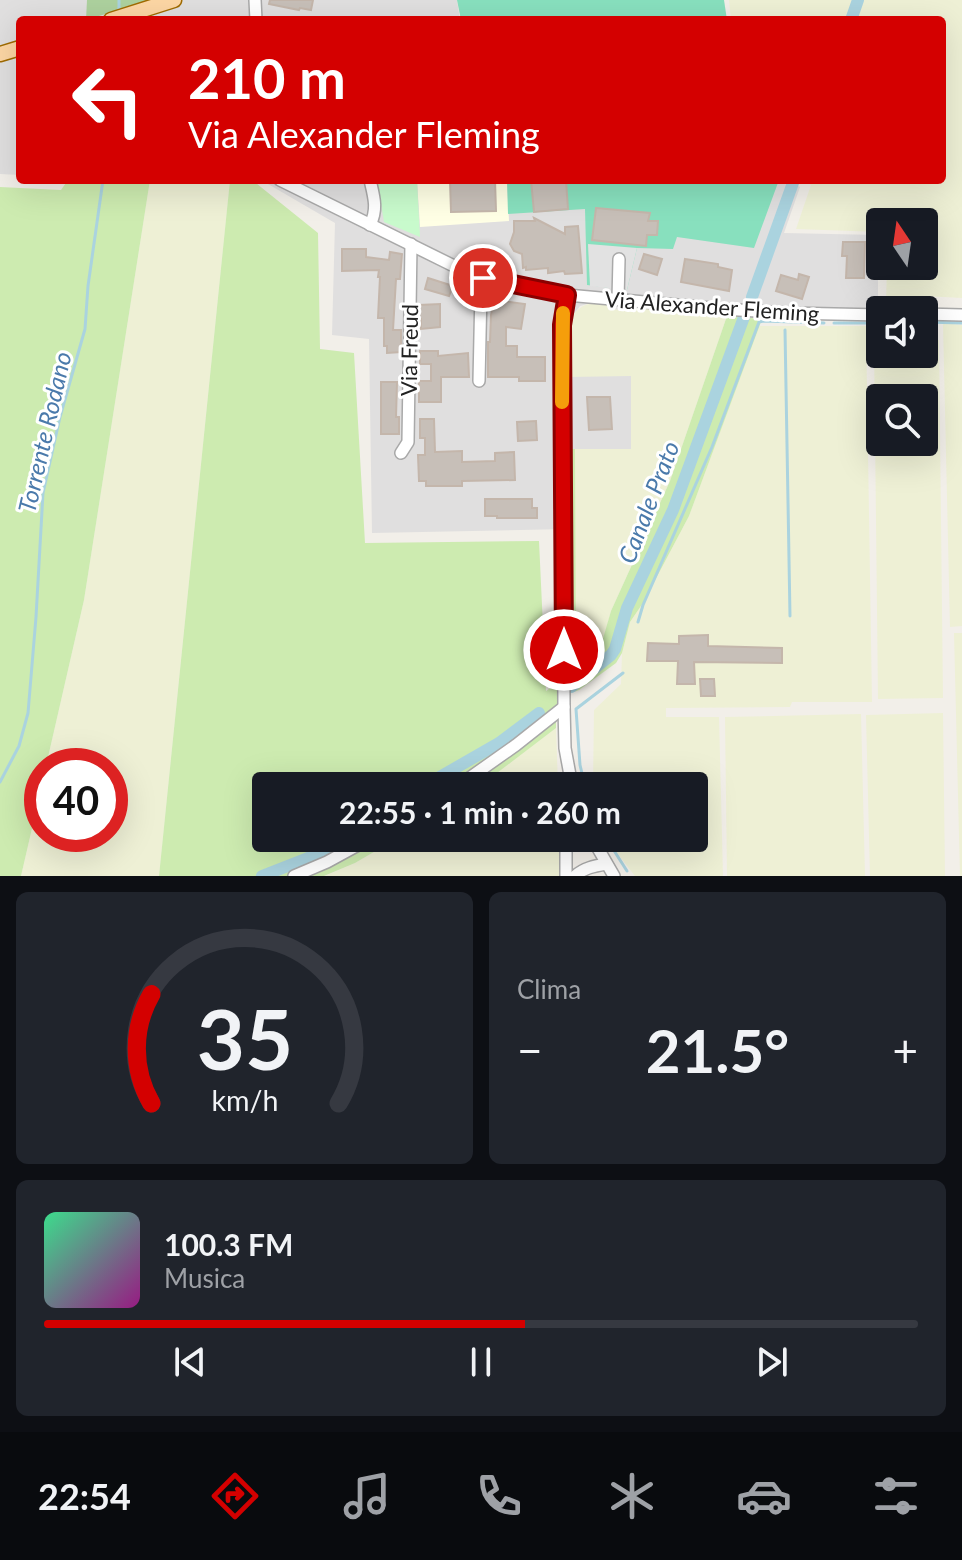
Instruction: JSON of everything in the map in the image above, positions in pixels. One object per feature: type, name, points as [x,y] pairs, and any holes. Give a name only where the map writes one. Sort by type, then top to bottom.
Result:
[{"type":"main road","points":[[124,16],[169,2]]},
{"type":"street","name":"Via Alexander Fleming","points":[[288,184],[483,278],[567,295],[746,311],[866,315]]},
{"type":"street","points":[[370,225],[376,206],[371,184]]},
{"type":"street","name":"Via Freud","points":[[401,453],[408,442],[411,244]]},
{"type":"street","points":[[618,299],[619,259]]},
{"type":"street","points":[[479,381],[483,278]]},
{"type":"street","points":[[567,295],[562,325],[564,707],[568,772]]},
{"type":"street","points":[[938,314],[962,315]]},
{"type":"street","points":[[478,772],[564,707]]},
{"type":"street","points":[[294,876],[345,852]]},
{"type":"street","points":[[566,852],[566,876]]},
{"type":"street","points":[[600,852],[614,876]]},
{"type":"street","points":[[575,876],[580,871],[606,864]]},
{"type":"shaded area","points":[[0,0],[457,0],[459,16],[16,16],[16,175],[0,174]]},
{"type":"shaded area","points":[[729,0],[962,0],[962,298],[886,296],[887,280],[938,280],[938,208],[866,208],[866,232],[796,229],[810,184],[946,184],[946,16],[731,16]]},
{"type":"shaded area","points":[[149,184],[230,184],[159,876],[21,876],[27,852],[128,852],[128,748],[50,748],[84,600]]},
{"type":"shaded area","points":[[268,184],[795,184],[800,187],[784,233],[866,235],[866,280],[878,280],[878,296],[866,296],[866,321],[756,318],[633,307],[631,311],[591,303],[580,306],[571,318],[631,375],[631,449],[568,529],[372,533],[369,339],[332,335],[335,223]]},
{"type":"shaded area","points":[[417,184],[507,184],[509,221],[420,227]]},
{"type":"shaded area","points":[[588,244],[637,248],[627,290],[590,286]]},
{"type":"shaded area","points":[[591,303],[631,311],[633,307],[727,316],[670,481],[611,611],[602,642],[575,666],[575,449],[631,449],[631,376],[568,377],[568,326],[575,312]]},
{"type":"shaded area","points":[[943,323],[962,325],[962,626],[950,627]]},
{"type":"shaded area","points":[[759,326],[866,326],[872,702],[792,702],[790,707],[666,708],[666,717],[719,717],[723,876],[635,876],[617,852],[708,852],[708,772],[593,772],[594,710],[621,684],[622,653],[630,622],[689,516]]},
{"type":"shaded area","points":[[939,340],[943,698],[878,699],[875,456],[938,456],[938,384],[874,384],[874,368],[938,368]]},
{"type":"shaded area","points":[[954,633],[962,633],[962,876],[960,876]]},
{"type":"shaded area","points":[[943,713],[945,876],[870,876],[866,715]]},
{"type":"shaded area","points":[[861,714],[865,876],[727,876],[725,717]]},
{"type":"shaded area","points":[[556,728],[558,772],[498,772]]},
{"type":"shaded area","points":[[374,852],[559,852],[560,876],[325,876]]},
{"type":"green space","points":[[87,0],[151,0],[99,16],[86,16]]},
{"type":"green space","points":[[457,0],[724,0],[726,16],[460,16]]},
{"type":"green space","points":[[65,184],[149,184],[84,600],[50,748],[24,748],[24,852],[27,852],[21,876],[0,876],[0,187],[61,190]]},
{"type":"green space","points":[[230,184],[257,184],[318,233],[320,349],[354,353],[365,543],[539,541],[546,691],[564,678],[564,707],[556,714],[556,728],[498,772],[252,772],[252,852],[374,852],[324,876],[159,876]]},
{"type":"green space","points":[[378,184],[417,184],[420,237],[384,222]]},
{"type":"green space","points":[[507,184],[778,184],[754,248],[677,237],[673,249],[637,248],[627,290],[587,285],[585,209],[508,214]]},
{"type":"green space","points":[[727,316],[762,319],[689,516],[630,622],[622,653],[616,663],[579,690],[570,691],[568,449],[575,449],[576,665],[602,642],[611,611],[670,481]]},
{"type":"building","points":[[270,0],[313,0],[311,10],[299,10],[269,4]]},
{"type":"building","points":[[450,184],[495,184],[496,211],[451,212]]},
{"type":"building","points":[[531,184],[566,184],[568,209],[534,212]]},
{"type":"building","points":[[596,208],[650,213],[648,221],[658,221],[657,235],[647,235],[646,246],[592,240]]},
{"type":"building","points":[[534,218],[565,234],[565,227],[578,226],[582,273],[548,273],[548,268],[523,268],[522,254],[514,251],[510,244],[514,221],[535,221]]},
{"type":"building","points":[[843,242],[865,242],[864,278],[846,278],[847,256],[842,256]]},
{"type":"building","points":[[342,249],[366,249],[366,257],[389,260],[390,252],[402,254],[400,279],[396,279],[393,330],[401,330],[401,352],[387,353],[387,346],[384,346],[384,318],[378,318],[379,270],[342,271]]},
{"type":"building","points":[[644,254],[662,259],[657,275],[639,269]]},
{"type":"building","points":[[685,259],[718,264],[718,267],[732,270],[729,291],[681,282]]},
{"type":"building","points":[[799,274],[809,277],[802,299],[776,291],[781,275],[798,280]]},
{"type":"building","points":[[428,278],[453,286],[449,296],[425,289]]},
{"type":"building","points":[[494,300],[525,304],[521,329],[506,327],[506,346],[517,346],[517,357],[545,357],[545,381],[488,377],[488,342]]},
{"type":"building","points":[[440,304],[440,327],[421,329],[419,305]]},
{"type":"building","points":[[420,351],[438,351],[438,356],[468,353],[469,377],[441,377],[441,402],[419,402],[419,381],[431,381],[431,364],[420,364]]},
{"type":"building","points":[[381,382],[397,382],[399,434],[381,434]]},
{"type":"building","points":[[587,397],[610,397],[612,429],[589,430]]},
{"type":"building","points":[[420,419],[434,419],[435,452],[462,451],[462,462],[495,461],[495,453],[514,452],[515,480],[462,481],[462,486],[426,486],[426,481],[419,481],[418,455],[425,455],[425,438],[420,438]]},
{"type":"building","points":[[536,421],[537,440],[518,441],[517,422]]},
{"type":"building","points":[[485,499],[532,499],[532,508],[537,508],[537,518],[485,516]]},
{"type":"building","points":[[708,635],[708,646],[782,648],[782,663],[694,662],[695,684],[677,684],[678,661],[647,661],[648,643],[679,644],[679,636]]},
{"type":"building","points":[[700,679],[714,679],[715,696],[701,696]]},
{"type":"waterway","name":"Torrente Rodano","points":[[119,0],[119,12]]},
{"type":"waterway","name":"Canale Prato","points":[[852,16],[858,0]]},
{"type":"waterway","name":"Torrente Rodano","points":[[0,782],[19,746],[28,713],[43,493],[85,329],[102,184]]},
{"type":"waterway","name":"Canale Prato","points":[[752,297],[793,184]]},
{"type":"waterway","name":"Canale Prato","points":[[571,687],[615,649],[627,608],[673,510],[744,317]]},
{"type":"waterway","points":[[638,622],[712,447],[759,322],[824,323]]},
{"type":"waterway","points":[[938,322],[962,323]]},
{"type":"waterway","points":[[834,323],[866,323]]},
{"type":"waterway","points":[[785,330],[790,616]]},
{"type":"waterway","points":[[582,772],[576,709],[623,673]]},
{"type":"waterway","name":"Canale Prato","points":[[448,772],[499,743],[539,713]]},
{"type":"waterway","name":"Canale Prato","points":[[262,876],[319,852]]},
{"type":"waterway","points":[[615,852],[627,871]]},
{"type":"slow traffic","points":[[562,402],[563,313]]},
{"type":"route","points":[[483,278],[567,295],[562,325],[564,650]]}]
